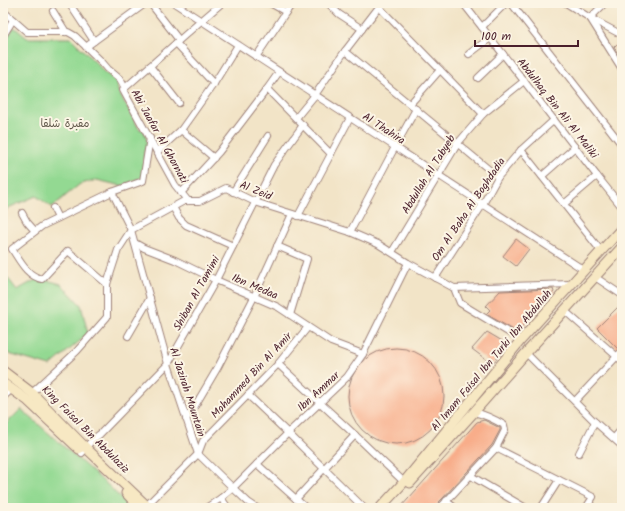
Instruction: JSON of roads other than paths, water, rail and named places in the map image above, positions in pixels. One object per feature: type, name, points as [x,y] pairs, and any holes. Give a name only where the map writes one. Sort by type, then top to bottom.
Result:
[{"type":"main road","name":"Al Imam Faisal Ibn Turki Ibn Abdullah","points":[[380,508],[404,482],[521,340],[622,228]]},
{"type":"main road","name":"Al Imam Faisal Ibn Turki Ibn Abdullah","points":[[388,508],[526,352],[622,247]]},
{"type":"main road","name":"King Faisal Bin Abdulaziz","points":[[3,371],[32,393],[84,450]]},
{"type":"main road","name":"King Faisal Bin Abdulaziz","points":[[3,383],[27,400],[84,450],[145,507]]},
{"type":"street","points":[[69,3],[94,41]]},
{"type":"street","points":[[86,47],[146,3]]},
{"type":"street","points":[[150,3],[178,41],[214,84]]},
{"type":"street","name":"Al Thahira","points":[[174,3],[584,270]]},
{"type":"street","points":[[125,88],[222,3]]},
{"type":"street","points":[[270,3],[286,12]]},
{"type":"street","points":[[256,57],[293,3]]},
{"type":"street","points":[[328,3],[339,14],[362,29]]},
{"type":"street","name":"Abdulhaq Bin Ali Al Maliki","points":[[463,3],[622,207]]},
{"type":"street","points":[[482,27],[506,3]]},
{"type":"street","points":[[511,3],[622,145]]},
{"type":"street","points":[[566,3],[622,35]]},
{"type":"street","points":[[590,18],[605,3]]},
{"type":"street","points":[[296,118],[315,95],[345,51],[380,5],[483,114]]},
{"type":"street","points":[[3,11],[27,32],[66,32]]},
{"type":"street","points":[[53,11],[66,32]]},
{"type":"street","points":[[590,18],[622,69]]},
{"type":"street","points":[[3,36],[13,20]]},
{"type":"street","name":"Abi Jaafar Al Ghornati","points":[[66,32],[75,36],[120,79],[125,88],[123,90],[175,185],[188,201]]},
{"type":"street","points":[[469,54],[490,38]]},
{"type":"street","points":[[157,152],[181,130],[214,84],[238,45]]},
{"type":"street","points":[[345,51],[498,177]]},
{"type":"street","points":[[478,78],[503,54]]},
{"type":"street","points":[[150,66],[179,103]]},
{"type":"street","points":[[410,104],[440,70]]},
{"type":"street","points":[[182,193],[214,158],[279,72]]},
{"type":"street","name":"Abdullah Al Tabyeb","points":[[392,252],[458,143],[483,114],[524,81]]},
{"type":"street","points":[[267,89],[331,154]]},
{"type":"street","points":[[350,232],[416,109]]},
{"type":"street","points":[[186,419],[218,367],[254,297],[277,246],[331,154],[350,118]]},
{"type":"street","name":"Om Al Baha Al Boghdadia","points":[[434,278],[483,204],[498,177],[521,150],[554,120]]},
{"type":"street","name":"Shiban Al Tamimi","points":[[84,450],[92,440],[100,434],[168,364],[216,280],[274,165],[303,125]]},
{"type":"street","points":[[181,130],[214,158]]},
{"type":"street","points":[[233,192],[268,136]]},
{"type":"street","points":[[107,284],[68,252],[42,278],[36,277],[28,272],[12,249],[42,226],[112,192],[143,181],[150,138]]},
{"type":"street","points":[[542,176],[575,147]]},
{"type":"street","points":[[521,150],[601,251]]},
{"type":"street","points":[[564,204],[597,176]]},
{"type":"street","name":"Al Zeid","points":[[32,393],[77,351],[107,317],[107,284],[118,250],[131,230],[184,201],[200,201],[226,188],[255,202],[350,232],[378,244],[408,263],[454,288]]},
{"type":"street","name":"Al Jazirah Mountain","points":[[112,192],[131,230],[168,364],[198,454],[248,502],[257,508]]},
{"type":"street","points":[[173,207],[179,218],[186,225],[233,246]]},
{"type":"street","points":[[53,208],[58,218]]},
{"type":"street","points":[[22,213],[27,222],[35,231]]},
{"type":"street","name":"Ibn Medaa","points":[[135,243],[278,307],[331,342],[363,354]]},
{"type":"street","points":[[277,246],[307,259],[290,315]]},
{"type":"street","name":"Ibn Ammar","points":[[206,508],[233,488],[288,432],[347,378],[363,354],[408,263]]},
{"type":"street","points":[[595,277],[622,295]]},
{"type":"street","points":[[521,340],[460,303],[454,288],[571,284]]},
{"type":"street","points":[[128,336],[150,298]]},
{"type":"street","points":[[565,311],[622,361]]},
{"type":"street","name":"Mohammed Bin Al Amir","points":[[145,507],[198,454],[203,441],[278,364],[308,327]]},
{"type":"street","points":[[575,401],[622,351]]},
{"type":"street","points":[[526,352],[595,422],[622,446]]},
{"type":"street","points":[[278,364],[321,402],[404,482]]},
{"type":"street","points":[[3,396],[11,390]]},
{"type":"street","points":[[248,395],[325,468],[364,508]]},
{"type":"street","points":[[440,508],[496,448],[505,430],[504,425],[487,415],[474,412]]},
{"type":"street","points":[[579,453],[595,422]]},
{"type":"street","points":[[614,438],[622,429]]},
{"type":"street","points":[[296,499],[355,435]]},
{"type":"street","points":[[496,448],[593,497],[586,508]]},
{"type":"street","points":[[257,464],[306,508]]},
{"type":"street","points":[[471,476],[526,508]]},
{"type":"street","points":[[541,508],[559,480]]},
{"type":"street","points":[[221,498],[228,508]]},
{"type":"street","points":[[446,501],[456,508]]},
{"type":"park label","name":"مقبرة شلقا","points":[[65,123]]}]
